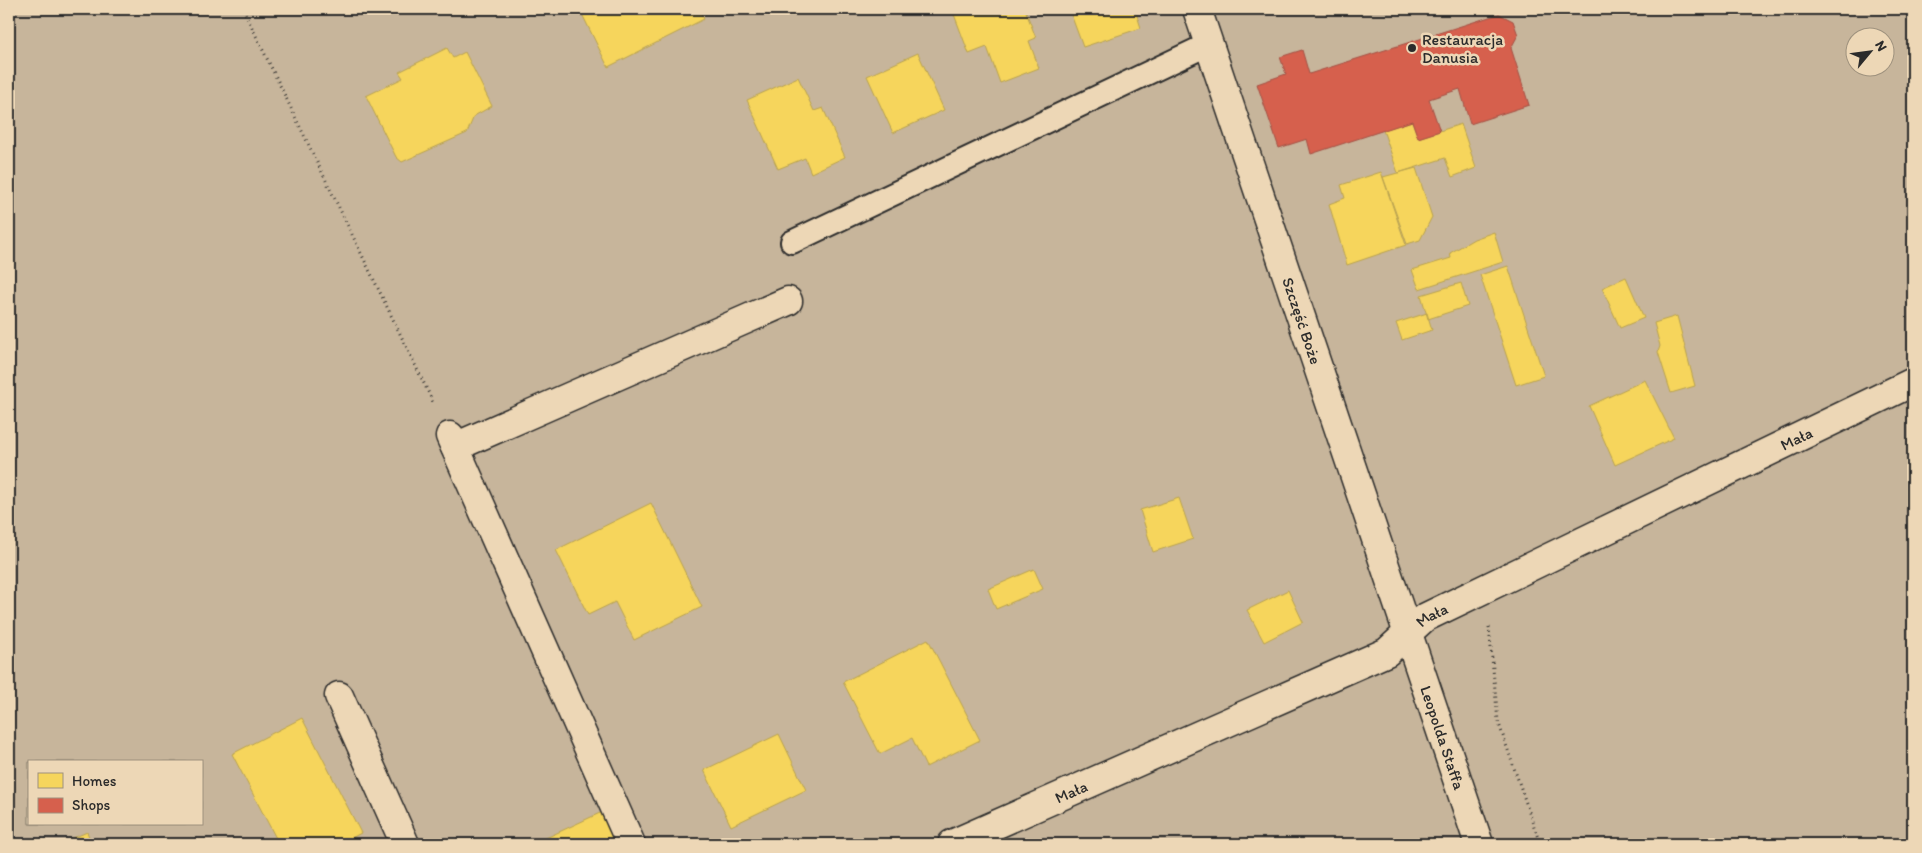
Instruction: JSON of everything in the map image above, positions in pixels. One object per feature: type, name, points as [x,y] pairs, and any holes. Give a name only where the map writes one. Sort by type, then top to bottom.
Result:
[{"type":"street","name":"Szczęść Boże","points":[[1197,9],[1407,632]]},
{"type":"street","points":[[631,844],[452,441],[788,301]]},
{"type":"street","name":"Mała","points":[[952,844],[1387,652],[1424,618],[1913,382]]},
{"type":"street","name":"Leopolda Staffa","points":[[1407,632],[1479,844]]},
{"type":"street","points":[[338,696],[405,844]]},
{"type":"lane","points":[[792,242],[1209,44]]},
{"type":"path","points":[[243,9],[452,441]]},
{"type":"path","points":[[1480,592],[1489,623],[1498,721],[1540,844]]},
{"type":"shaded area","points":[[9,9],[1913,9],[1913,844],[9,844]]},
{"type":"building: Homes","points":[[586,9],[699,9],[704,19],[608,67],[581,12]]},
{"type":"building: Homes","points":[[952,9],[1025,9],[1036,38],[1029,41],[1039,68],[1000,83],[987,47],[969,54]]},
{"type":"building: Homes","points":[[1069,9],[1135,9],[1141,28],[1083,47]]},
{"type":"building: Homes","points":[[447,48],[453,58],[465,52],[492,106],[474,116],[467,133],[402,162],[396,157],[366,96],[403,78],[399,72]]},
{"type":"building: Homes","points":[[918,53],[944,110],[893,133],[867,76]]},
{"type":"building: Homes","points":[[798,77],[814,111],[823,108],[845,157],[811,173],[805,158],[778,169],[747,100]]},
{"type":"building: Homes","points":[[1412,121],[1418,138],[1461,124],[1476,168],[1452,177],[1445,158],[1398,173],[1383,130]]},
{"type":"building: Homes","points":[[1416,168],[1432,217],[1420,240],[1407,244],[1383,177]]},
{"type":"building: Homes","points":[[1381,172],[1406,245],[1347,265],[1329,204],[1345,198],[1341,185]]},
{"type":"building: Homes","points":[[1494,232],[1503,262],[1419,289],[1412,270],[1451,258],[1450,253],[1474,239]]},
{"type":"building: Homes","points":[[1508,266],[1544,376],[1516,385],[1480,275]]},
{"type":"building: Homes","points":[[1626,277],[1644,318],[1620,328],[1602,288]]},
{"type":"building: Homes","points":[[1461,283],[1468,306],[1428,319],[1421,295]]},
{"type":"building: Homes","points":[[1427,313],[1432,330],[1402,340],[1396,323]]},
{"type":"building: Homes","points":[[1677,316],[1695,386],[1671,393],[1658,352],[1660,346],[1654,323]]},
{"type":"building: Homes","points":[[1645,380],[1674,438],[1615,465],[1589,406]]},
{"type":"building: Homes","points":[[1179,498],[1193,539],[1153,552],[1140,510]]},
{"type":"building: Homes","points":[[651,503],[702,607],[634,640],[615,602],[588,615],[556,550]]},
{"type":"building: Homes","points":[[1034,569],[1043,589],[996,609],[988,589]]},
{"type":"building: Homes","points":[[1288,590],[1303,622],[1264,642],[1247,610]]},
{"type":"building: Homes","points":[[928,639],[980,740],[926,767],[912,738],[880,754],[843,682]]},
{"type":"building: Homes","points":[[302,718],[361,833],[340,844],[279,844],[232,754]]},
{"type":"building: Homes","points":[[779,734],[806,790],[731,826],[704,770]]},
{"type":"building: Homes","points":[[602,812],[616,844],[533,844]]},
{"type":"building: Homes","points":[[87,832],[92,844],[62,843]]},
{"type":"building: Shops","points":[[1499,14],[1513,21],[1518,35],[1511,48],[1529,105],[1470,124],[1460,89],[1429,99],[1440,131],[1418,138],[1412,121],[1311,154],[1307,139],[1279,148],[1257,84],[1286,74],[1280,57],[1302,50],[1309,74]]},
{"type":"place","name":"Restauracja Danusia","points":[[1412,48]]}]
